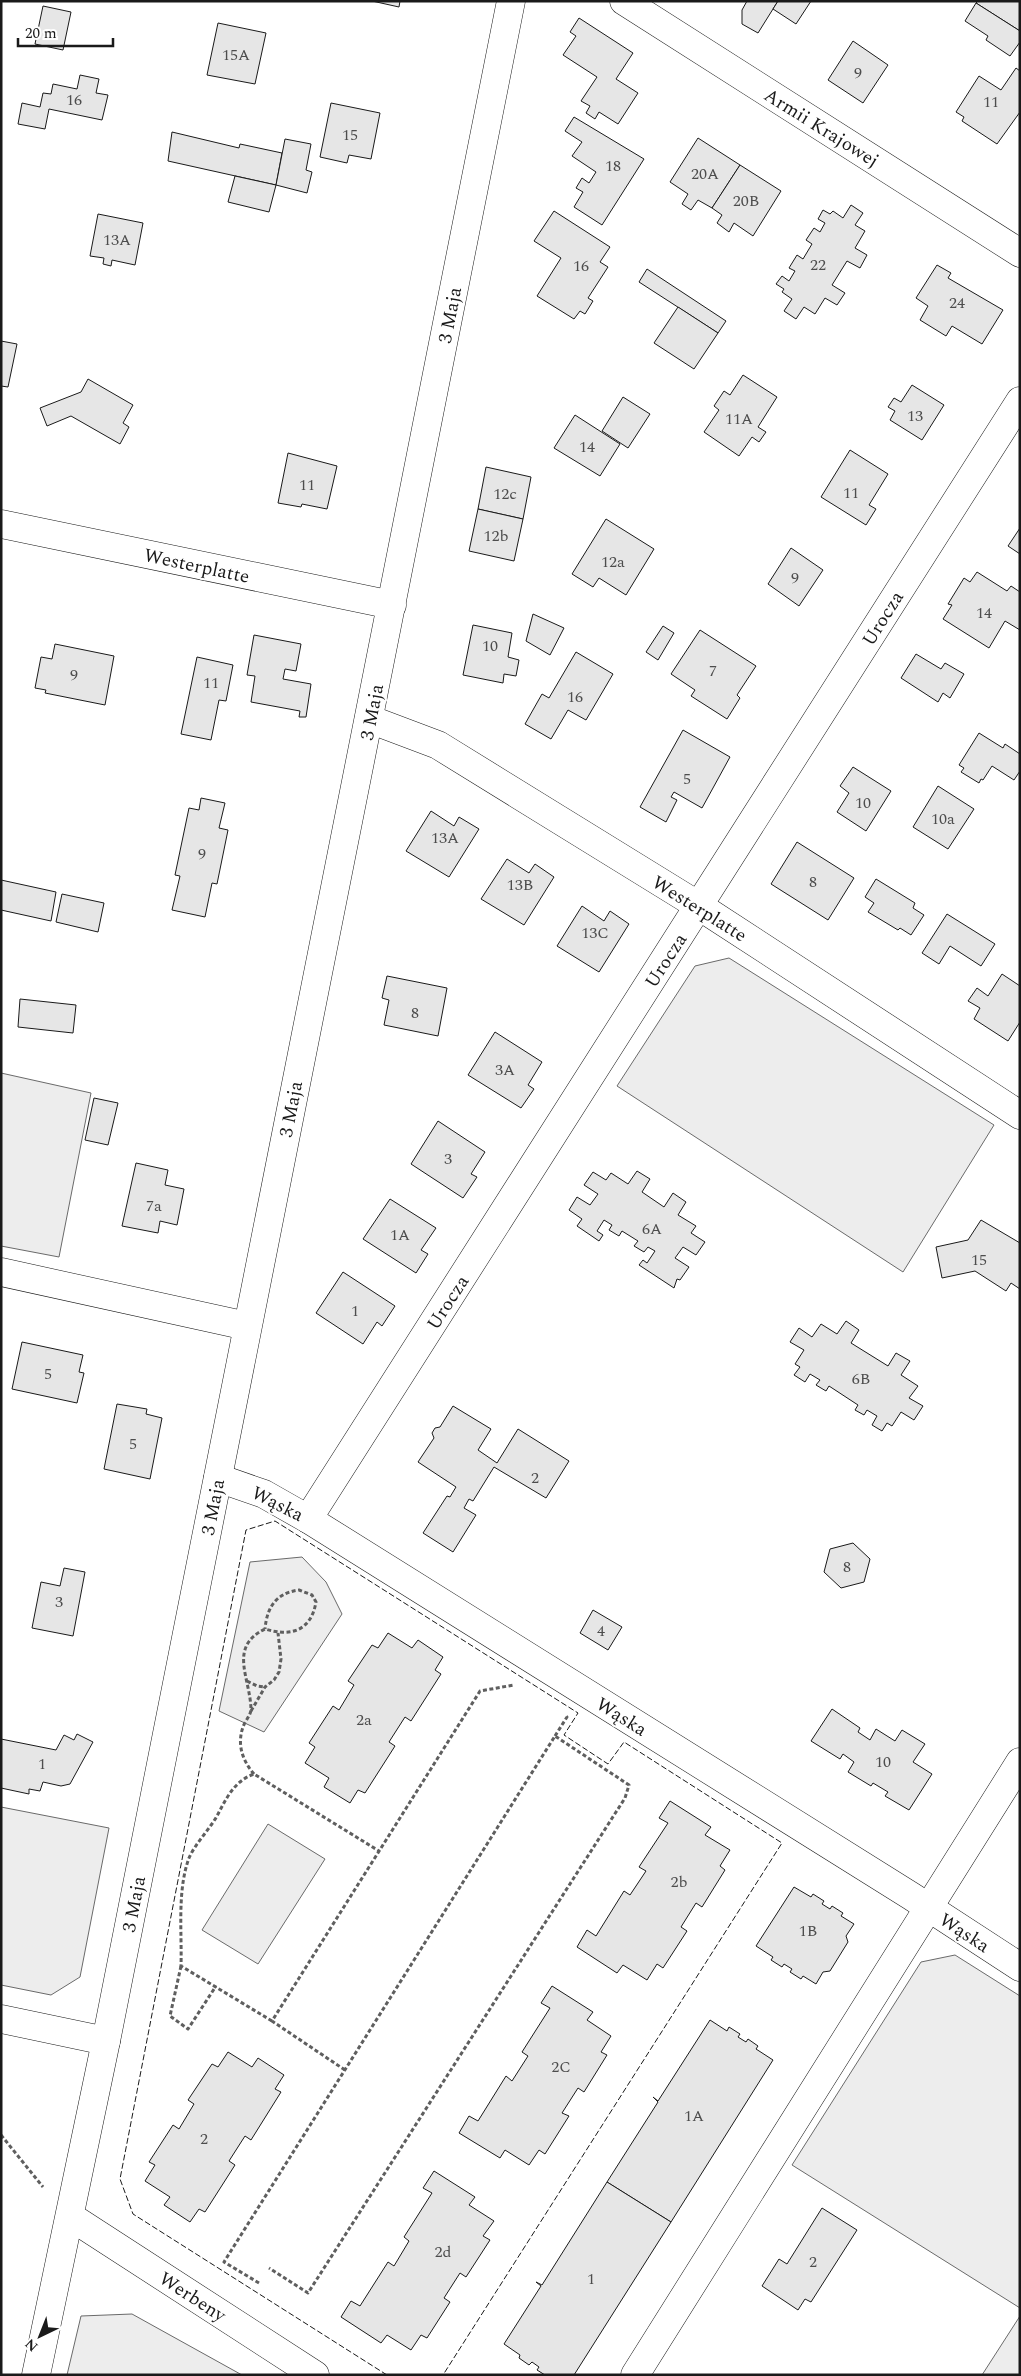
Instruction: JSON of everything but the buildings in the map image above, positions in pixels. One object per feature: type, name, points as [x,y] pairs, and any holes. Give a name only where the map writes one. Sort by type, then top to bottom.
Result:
[{"type":"street","name":"3 Maja","points":[[36,2375],[106,2041],[511,1]]},
{"type":"street","name":"Armii Krajowej","points":[[624,1],[1020,253]]},
{"type":"street","name":"Urocza","points":[[308,1519],[1020,401]]},
{"type":"street","name":"Westerplatte","points":[[1,524],[392,605]]},
{"type":"street","name":"Westerplatte","points":[[369,719],[438,745],[699,906],[1020,1115]]},
{"type":"street","points":[[1,1272],[247,1326]]},
{"type":"street","name":"Wąska","points":[[218,1478],[264,1494],[308,1519],[1020,1967]]},
{"type":"street","points":[[635,2375],[1020,1762]]},
{"type":"street","points":[[1,2019],[106,2041]]},
{"type":"street","name":"Werbeny","points":[[70,2217],[315,2375]]},
{"type":"path","points":[[251,1711],[244,1656],[245,1647],[252,1636],[265,1629],[289,1634],[298,1631],[311,1619],[316,1602],[312,1595],[299,1590],[282,1595],[267,1613],[265,1629]]},
{"type":"path","points":[[278,1633],[281,1659],[279,1672],[274,1680],[265,1687],[243,1728],[240,1747],[245,1764],[254,1774],[379,1851]]},
{"type":"path","points":[[247,1681],[257,1686],[265,1687]]},
{"type":"path","points":[[272,2021],[480,1691],[516,1684]]},
{"type":"path","points":[[259,2283],[224,2262],[567,1717],[560,1712]]},
{"type":"path","points":[[269,2268],[308,2293],[625,1798],[628,1785],[555,1736]]},
{"type":"path","points":[[216,1986],[188,2029],[170,2016],[181,1966],[182,1887],[190,1857],[216,1817],[228,1794],[246,1776],[254,1774]]},
{"type":"path","points":[[181,1966],[272,2021],[345,2070]]},
{"type":"path","points":[[1,2135],[70,2217]]},
{"type":"shaded area","points":[[729,958],[994,1125],[903,1272],[617,1086],[695,966]]},
{"type":"shaded area","points":[[1,1073],[91,1093],[59,1257],[1,1246]]},
{"type":"shaded area","points":[[302,1557],[326,1582],[342,1614],[264,1732],[219,1711],[250,1562]]},
{"type":"shaded area","points":[[1,1807],[109,1828],[80,1977],[51,1995],[1,1985]]},
{"type":"shaded area","points":[[268,1824],[325,1859],[258,1964],[202,1930]]},
{"type":"shaded area","points":[[955,1955],[1020,1996],[1020,2308],[792,2165],[921,1962]]},
{"type":"shaded area","points":[[132,2314],[242,2375],[67,2375],[81,2316]]},
{"type":"shaded area","points":[[1020,2316],[1020,2375],[982,2375]]},
{"type":"fence","points":[[387,2375],[133,2214],[120,2179],[246,1530],[275,1521],[578,1713],[564,1735],[608,1764],[624,1742],[782,1843],[443,2375]]}]
